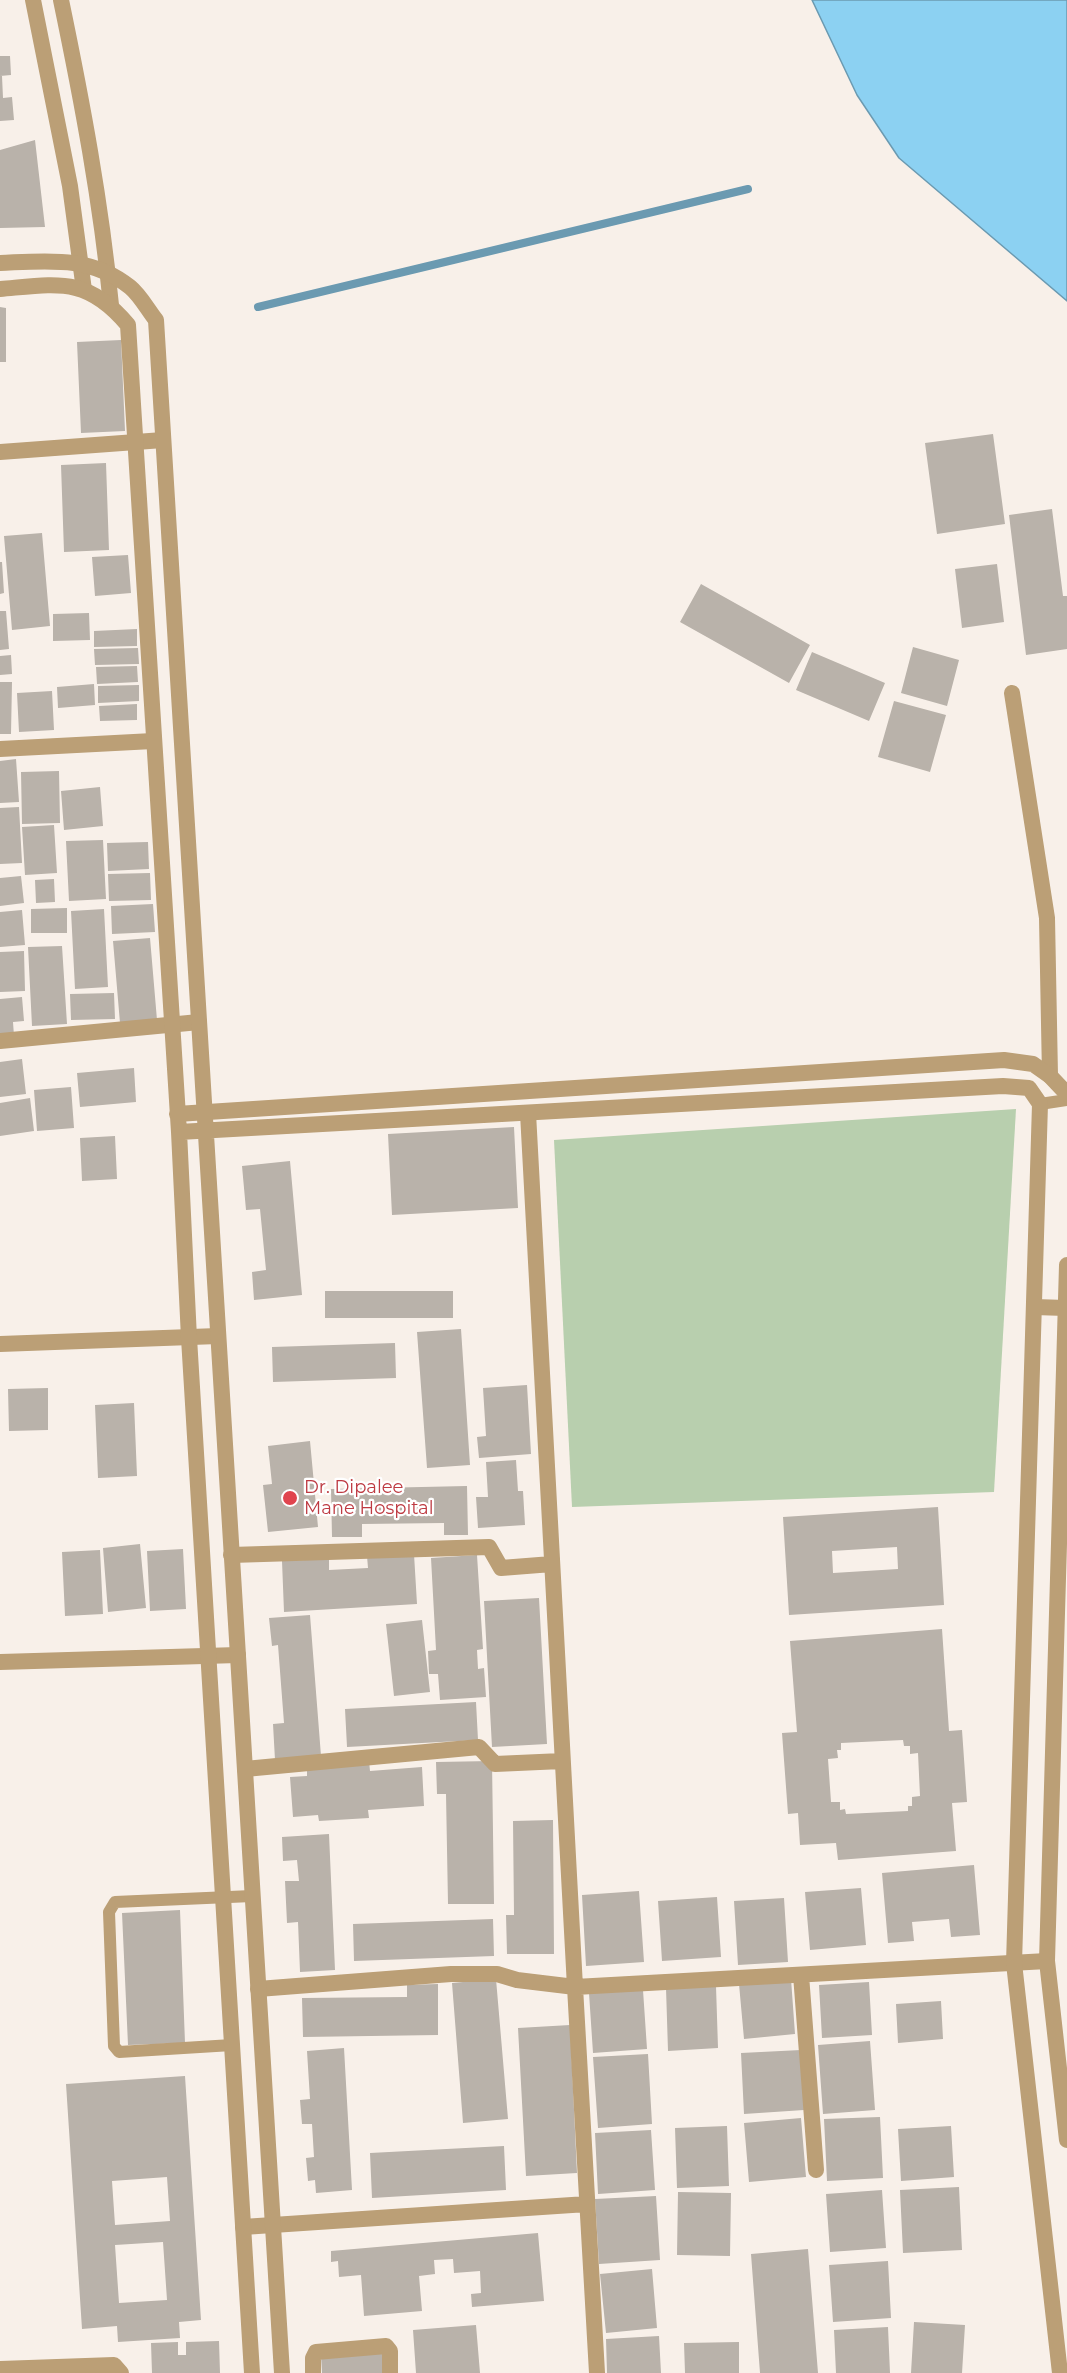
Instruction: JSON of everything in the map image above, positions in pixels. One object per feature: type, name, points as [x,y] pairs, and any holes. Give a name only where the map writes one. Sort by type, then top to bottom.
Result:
[{"type":"street","points":[[33,0],[64,151],[84,290]]},
{"type":"street","points":[[61,0],[92,160],[111,305]]},
{"type":"street","points":[[0,263],[61,260],[94,267],[131,288],[156,321],[282,2373]]},
{"type":"street","points":[[0,289],[57,284],[84,290],[111,305],[128,325],[179,1132],[189,1338],[252,2373]]},
{"type":"street","points":[[0,452],[163,440]]},
{"type":"street","points":[[1012,693],[1047,918],[1050,1076]]},
{"type":"street","points":[[0,750],[153,741]]},
{"type":"street","points":[[0,1041],[199,1022]]},
{"type":"street","points":[[177,1114],[1004,1060],[1034,1064],[1050,1076],[1067,1094]]},
{"type":"street","points":[[179,1132],[1003,1086],[1029,1089],[1040,1104],[1014,1963],[1060,2373]]},
{"type":"street","points":[[528,1113],[574,1987],[597,2373]]},
{"type":"street","points":[[1067,1265],[1063,1537],[1047,1960],[1067,2140]]},
{"type":"street","points":[[1034,1307],[1066,1308]]},
{"type":"street","points":[[0,1344],[218,1336]]},
{"type":"street","points":[[231,1556],[489,1547],[501,1568],[552,1564]]},
{"type":"street","points":[[0,1662],[238,1655]]},
{"type":"street","points":[[245,1769],[479,1748],[495,1764],[562,1761]]},
{"type":"street","points":[[258,1989],[451,1974],[497,1974],[517,1980],[574,1987],[1047,1960]]},
{"type":"street","points":[[801,1975],[816,2170]]},
{"type":"street","points":[[243,2227],[587,2204]]},
{"type":"street","points":[[313,2373],[313,2358],[316,2352],[386,2346],[390,2351],[390,2373]]},
{"type":"street","points":[[0,2369],[114,2365],[120,2373]]},
{"type":"lane","points":[[1040,1104],[1067,1100]]},
{"type":"lane","points":[[232,2045],[119,2052],[114,2046],[109,1912],[115,1902],[252,1896]]},
{"type":"green space","points":[[1016,1109],[994,1492],[572,1507],[554,1140]]},
{"type":"water","points":[[812,0],[1067,0],[1067,301],[899,158],[857,95]]},
{"type":"building","points":[[0,56],[10,56],[11,75],[0,76]]},
{"type":"building","points":[[0,76],[2,76],[3,98],[12,97],[14,120],[0,121]]},
{"type":"building","points":[[35,140],[45,227],[0,228],[0,150]]},
{"type":"building","points":[[0,307],[6,308],[6,362],[0,362]]},
{"type":"building","points":[[121,340],[125,431],[81,433],[77,342]]},
{"type":"building","points":[[993,434],[1005,524],[937,534],[925,443]]},
{"type":"building","points":[[106,463],[109,550],[64,552],[61,465]]},
{"type":"building","points":[[1052,509],[1063,596],[1067,596],[1067,649],[1026,655],[1009,515]]},
{"type":"building","points":[[42,533],[50,626],[12,630],[4,536]]},
{"type":"building","points":[[128,555],[131,593],[95,596],[92,557]]},
{"type":"building","points":[[0,562],[2,562],[4,593],[0,594]]},
{"type":"building","points":[[997,564],[1004,622],[962,628],[955,569]]},
{"type":"building","points":[[701,584],[810,645],[789,683],[680,622]]},
{"type":"building","points":[[0,611],[6,611],[9,649],[0,650]]},
{"type":"building","points":[[89,613],[90,640],[53,641],[53,614]]},
{"type":"building","points":[[137,629],[137,646],[94,647],[94,631]]},
{"type":"building","points":[[913,647],[959,660],[947,706],[901,693]]},
{"type":"building","points":[[138,648],[139,664],[95,665],[94,649]]},
{"type":"building","points":[[812,652],[885,683],[869,721],[796,690]]},
{"type":"building","points":[[11,655],[12,674],[0,675],[0,656]]},
{"type":"building","points":[[137,666],[138,682],[97,684],[96,667]]},
{"type":"building","points":[[0,682],[12,682],[11,734],[0,734]]},
{"type":"building","points":[[94,684],[95,705],[58,708],[57,687]]},
{"type":"building","points":[[139,685],[139,701],[98,703],[98,686]]},
{"type":"building","points":[[52,691],[54,730],[19,732],[17,693]]},
{"type":"building","points":[[894,701],[946,715],[930,772],[878,757]]},
{"type":"building","points":[[137,704],[137,720],[100,721],[99,706]]},
{"type":"building","points":[[16,759],[19,802],[0,803],[0,761]]},
{"type":"building","points":[[59,771],[60,823],[22,824],[21,772]]},
{"type":"building","points":[[100,787],[103,826],[64,830],[61,791]]},
{"type":"building","points":[[19,807],[22,863],[0,864],[0,808]]},
{"type":"building","points":[[54,825],[57,873],[25,875],[22,827]]},
{"type":"building","points":[[103,840],[106,899],[69,901],[66,841]]},
{"type":"building","points":[[148,842],[149,869],[108,871],[107,843]]},
{"type":"building","points":[[150,873],[151,900],[109,901],[108,874]]},
{"type":"building","points":[[21,876],[24,903],[0,906],[0,878]]},
{"type":"building","points":[[54,879],[55,902],[36,903],[35,880]]},
{"type":"building","points":[[153,904],[155,932],[112,934],[111,906]]},
{"type":"building","points":[[67,908],[67,933],[31,933],[31,909]]},
{"type":"building","points":[[104,909],[108,987],[75,989],[71,911]]},
{"type":"building","points":[[22,910],[25,945],[0,947],[0,912]]},
{"type":"building","points":[[150,938],[157,1020],[120,1023],[113,941]]},
{"type":"building","points":[[62,946],[67,1024],[32,1026],[28,947]]},
{"type":"building","points":[[24,951],[25,991],[0,992],[0,952]]},
{"type":"building","points":[[114,993],[115,1019],[71,1020],[70,994]]},
{"type":"building","points":[[22,997],[24,1021],[13,1022],[14,1036],[0,1037],[0,999]]},
{"type":"building","points":[[22,1059],[26,1094],[0,1097],[0,1062]]},
{"type":"building","points":[[134,1068],[136,1102],[80,1107],[77,1073]]},
{"type":"building","points":[[71,1087],[74,1128],[37,1131],[34,1090]]},
{"type":"building","points":[[30,1098],[34,1131],[0,1136],[0,1103]]},
{"type":"building","points":[[514,1127],[518,1208],[392,1215],[388,1134]]},
{"type":"building","points":[[115,1136],[117,1179],[82,1181],[80,1138]]},
{"type":"building","points":[[290,1161],[302,1295],[254,1300],[252,1272],[266,1270],[260,1209],[246,1210],[242,1166]]},
{"type":"building","points":[[325,1291],[453,1291],[453,1318],[325,1318]]},
{"type":"building","points":[[461,1329],[470,1465],[427,1468],[417,1332]]},
{"type":"building","points":[[395,1343],[396,1378],[273,1382],[272,1347]]},
{"type":"building","points":[[527,1385],[531,1454],[479,1458],[477,1437],[486,1436],[483,1388]]},
{"type":"building","points":[[48,1388],[48,1430],[9,1431],[8,1389]]},
{"type":"building","points":[[134,1403],[137,1476],[98,1478],[95,1405]]},
{"type":"building","points":[[310,1441],[318,1527],[268,1532],[263,1485],[272,1484],[268,1446]]},
{"type":"building","points":[[516,1460],[518,1491],[523,1491],[525,1525],[478,1528],[476,1497],[488,1497],[486,1462]]},
{"type":"building","points":[[467,1486],[468,1535],[444,1535],[444,1523],[362,1524],[362,1537],[332,1537],[331,1489]]},
{"type":"building","points":[[938,1507],[944,1605],[789,1615],[783,1517]],"holes":[[[897,1547],[898,1569],[833,1573],[832,1551]]]},
{"type":"building","points":[[140,1544],[146,1608],[108,1612],[103,1548]]},
{"type":"building","points":[[183,1549],[186,1609],[150,1611],[147,1551]]},
{"type":"building","points":[[100,1550],[103,1614],[65,1616],[62,1552]]},
{"type":"building","points":[[414,1554],[417,1604],[284,1612],[282,1561],[329,1559],[329,1570],[368,1568],[367,1556]]},
{"type":"building","points":[[477,1555],[483,1649],[477,1650],[478,1669],[484,1668],[486,1697],[440,1700],[438,1674],[429,1674],[428,1651],[436,1650],[431,1558]]},
{"type":"building","points":[[539,1598],[547,1744],[492,1747],[484,1601]]},
{"type":"building","points":[[310,1615],[321,1756],[275,1760],[273,1724],[284,1723],[278,1645],[272,1646],[269,1618]]},
{"type":"building","points":[[422,1620],[430,1692],[394,1696],[386,1624]]},
{"type":"building","points":[[942,1629],[949,1731],[962,1730],[967,1802],[952,1803],[956,1851],[838,1860],[836,1843],[800,1845],[798,1813],[788,1814],[782,1733],[797,1732],[790,1641]],"holes":[[[903,1740],[904,1746],[910,1746],[910,1754],[918,1753],[920,1796],[912,1797],[912,1806],[908,1806],[908,1811],[846,1814],[845,1809],[840,1810],[840,1802],[831,1802],[828,1759],[838,1758],[837,1750],[841,1750],[841,1743]]]},
{"type":"building","points":[[476,1702],[478,1740],[347,1747],[345,1709]]},
{"type":"building","points":[[369,1761],[370,1771],[422,1767],[424,1806],[368,1810],[369,1818],[319,1821],[318,1815],[293,1817],[290,1777],[307,1776],[307,1766]]},
{"type":"building","points":[[492,1761],[494,1904],[448,1904],[446,1794],[437,1794],[436,1762]]},
{"type":"building","points":[[553,1820],[554,1954],[507,1954],[506,1915],[514,1915],[513,1821]]},
{"type":"building","points":[[329,1834],[335,1970],[300,1972],[298,1922],[287,1923],[285,1881],[299,1881],[297,1860],[283,1861],[282,1837]]},
{"type":"building","points":[[974,1865],[980,1935],[951,1937],[949,1919],[912,1922],[914,1941],[888,1943],[882,1873]]},
{"type":"building","points":[[861,1888],[866,1945],[810,1950],[805,1892]]},
{"type":"building","points":[[639,1891],[644,1962],[586,1966],[582,1895]]},
{"type":"building","points":[[717,1897],[721,1957],[662,1961],[658,1901]]},
{"type":"building","points":[[784,1898],[788,1962],[738,1965],[734,1901]]},
{"type":"building","points":[[180,1910],[185,2043],[128,2045],[122,1913]]},
{"type":"building","points":[[493,1919],[494,1956],[354,1961],[353,1924]]},
{"type":"building","points":[[496,1979],[508,2119],[463,2123],[452,1983]]},
{"type":"building","points":[[791,1979],[795,2034],[744,2039],[739,1984]]},
{"type":"building","points":[[869,1982],[872,2035],[822,2038],[819,1985]]},
{"type":"building","points":[[438,1984],[438,2035],[303,2037],[302,1998],[407,1997],[407,1985]]},
{"type":"building","points":[[716,1986],[718,2048],[668,2051],[666,1988]]},
{"type":"building","points":[[643,1990],[647,2049],[593,2053],[589,1993]]},
{"type":"building","points":[[941,2001],[943,2039],[898,2043],[896,2004]]},
{"type":"building","points":[[570,2025],[577,2173],[526,2176],[518,2028]]},
{"type":"building","points":[[870,2041],[875,2110],[823,2114],[818,2045]]},
{"type":"building","points":[[344,2048],[352,2190],[316,2193],[315,2180],[308,2181],[306,2158],[314,2157],[312,2124],[302,2124],[300,2100],[310,2099],[307,2051]]},
{"type":"building","points":[[801,2050],[804,2110],[744,2114],[741,2053]]},
{"type":"building","points":[[648,2054],[652,2124],[598,2128],[593,2057]]},
{"type":"building","points":[[185,2076],[201,2320],[179,2322],[180,2338],[118,2342],[117,2326],[82,2329],[66,2084]],"holes":[[[167,2177],[170,2221],[115,2225],[112,2181]],[[163,2242],[167,2300],[119,2303],[115,2245]]]},
{"type":"building","points":[[880,2117],[883,2178],[827,2181],[824,2119]]},
{"type":"building","points":[[801,2118],[806,2177],[749,2182],[744,2123]]},
{"type":"building","points":[[727,2126],[729,2186],[677,2188],[675,2128]]},
{"type":"building","points":[[951,2126],[954,2177],[901,2181],[898,2129]]},
{"type":"building","points":[[651,2130],[655,2190],[598,2194],[595,2133]]},
{"type":"building","points":[[504,2146],[506,2190],[372,2198],[370,2153]]},
{"type":"building","points":[[959,2187],[962,2250],[903,2253],[900,2190]]},
{"type":"building","points":[[882,2190],[886,2248],[830,2252],[826,2194]]},
{"type":"building","points":[[678,2192],[731,2193],[730,2256],[677,2255]]},
{"type":"building","points":[[656,2196],[660,2260],[599,2264],[595,2199]]},
{"type":"building","points":[[538,2233],[544,2301],[472,2307],[471,2294],[481,2293],[480,2271],[454,2273],[453,2259],[434,2260],[435,2274],[419,2276],[422,2311],[364,2316],[361,2275],[339,2277],[338,2261],[331,2262],[331,2251]]},
{"type":"building","points":[[808,2249],[818,2373],[760,2373],[751,2254]]},
{"type":"building","points":[[888,2261],[891,2318],[833,2322],[829,2265]]},
{"type":"building","points":[[652,2269],[657,2328],[606,2333],[600,2274]]},
{"type":"building","points":[[914,2322],[965,2325],[962,2373],[911,2373]]},
{"type":"building","points":[[476,2325],[480,2373],[416,2373],[413,2330]]},
{"type":"building","points":[[888,2327],[890,2373],[836,2373],[834,2330]]},
{"type":"building","points":[[659,2336],[661,2373],[607,2373],[606,2339]]},
{"type":"building","points":[[219,2341],[220,2373],[152,2373],[151,2343],[178,2342],[178,2355],[186,2355],[186,2342]]},
{"type":"building","points":[[739,2342],[739,2373],[685,2373],[684,2343]]},
{"type":"building","points":[[384,2351],[385,2373],[322,2373],[321,2355]]},
{"type":"waterway","points":[[258,307],[748,189]]},
{"type":"place","name":"Dr. Dipalee Mane Hospital","points":[[290,1498]]}]
